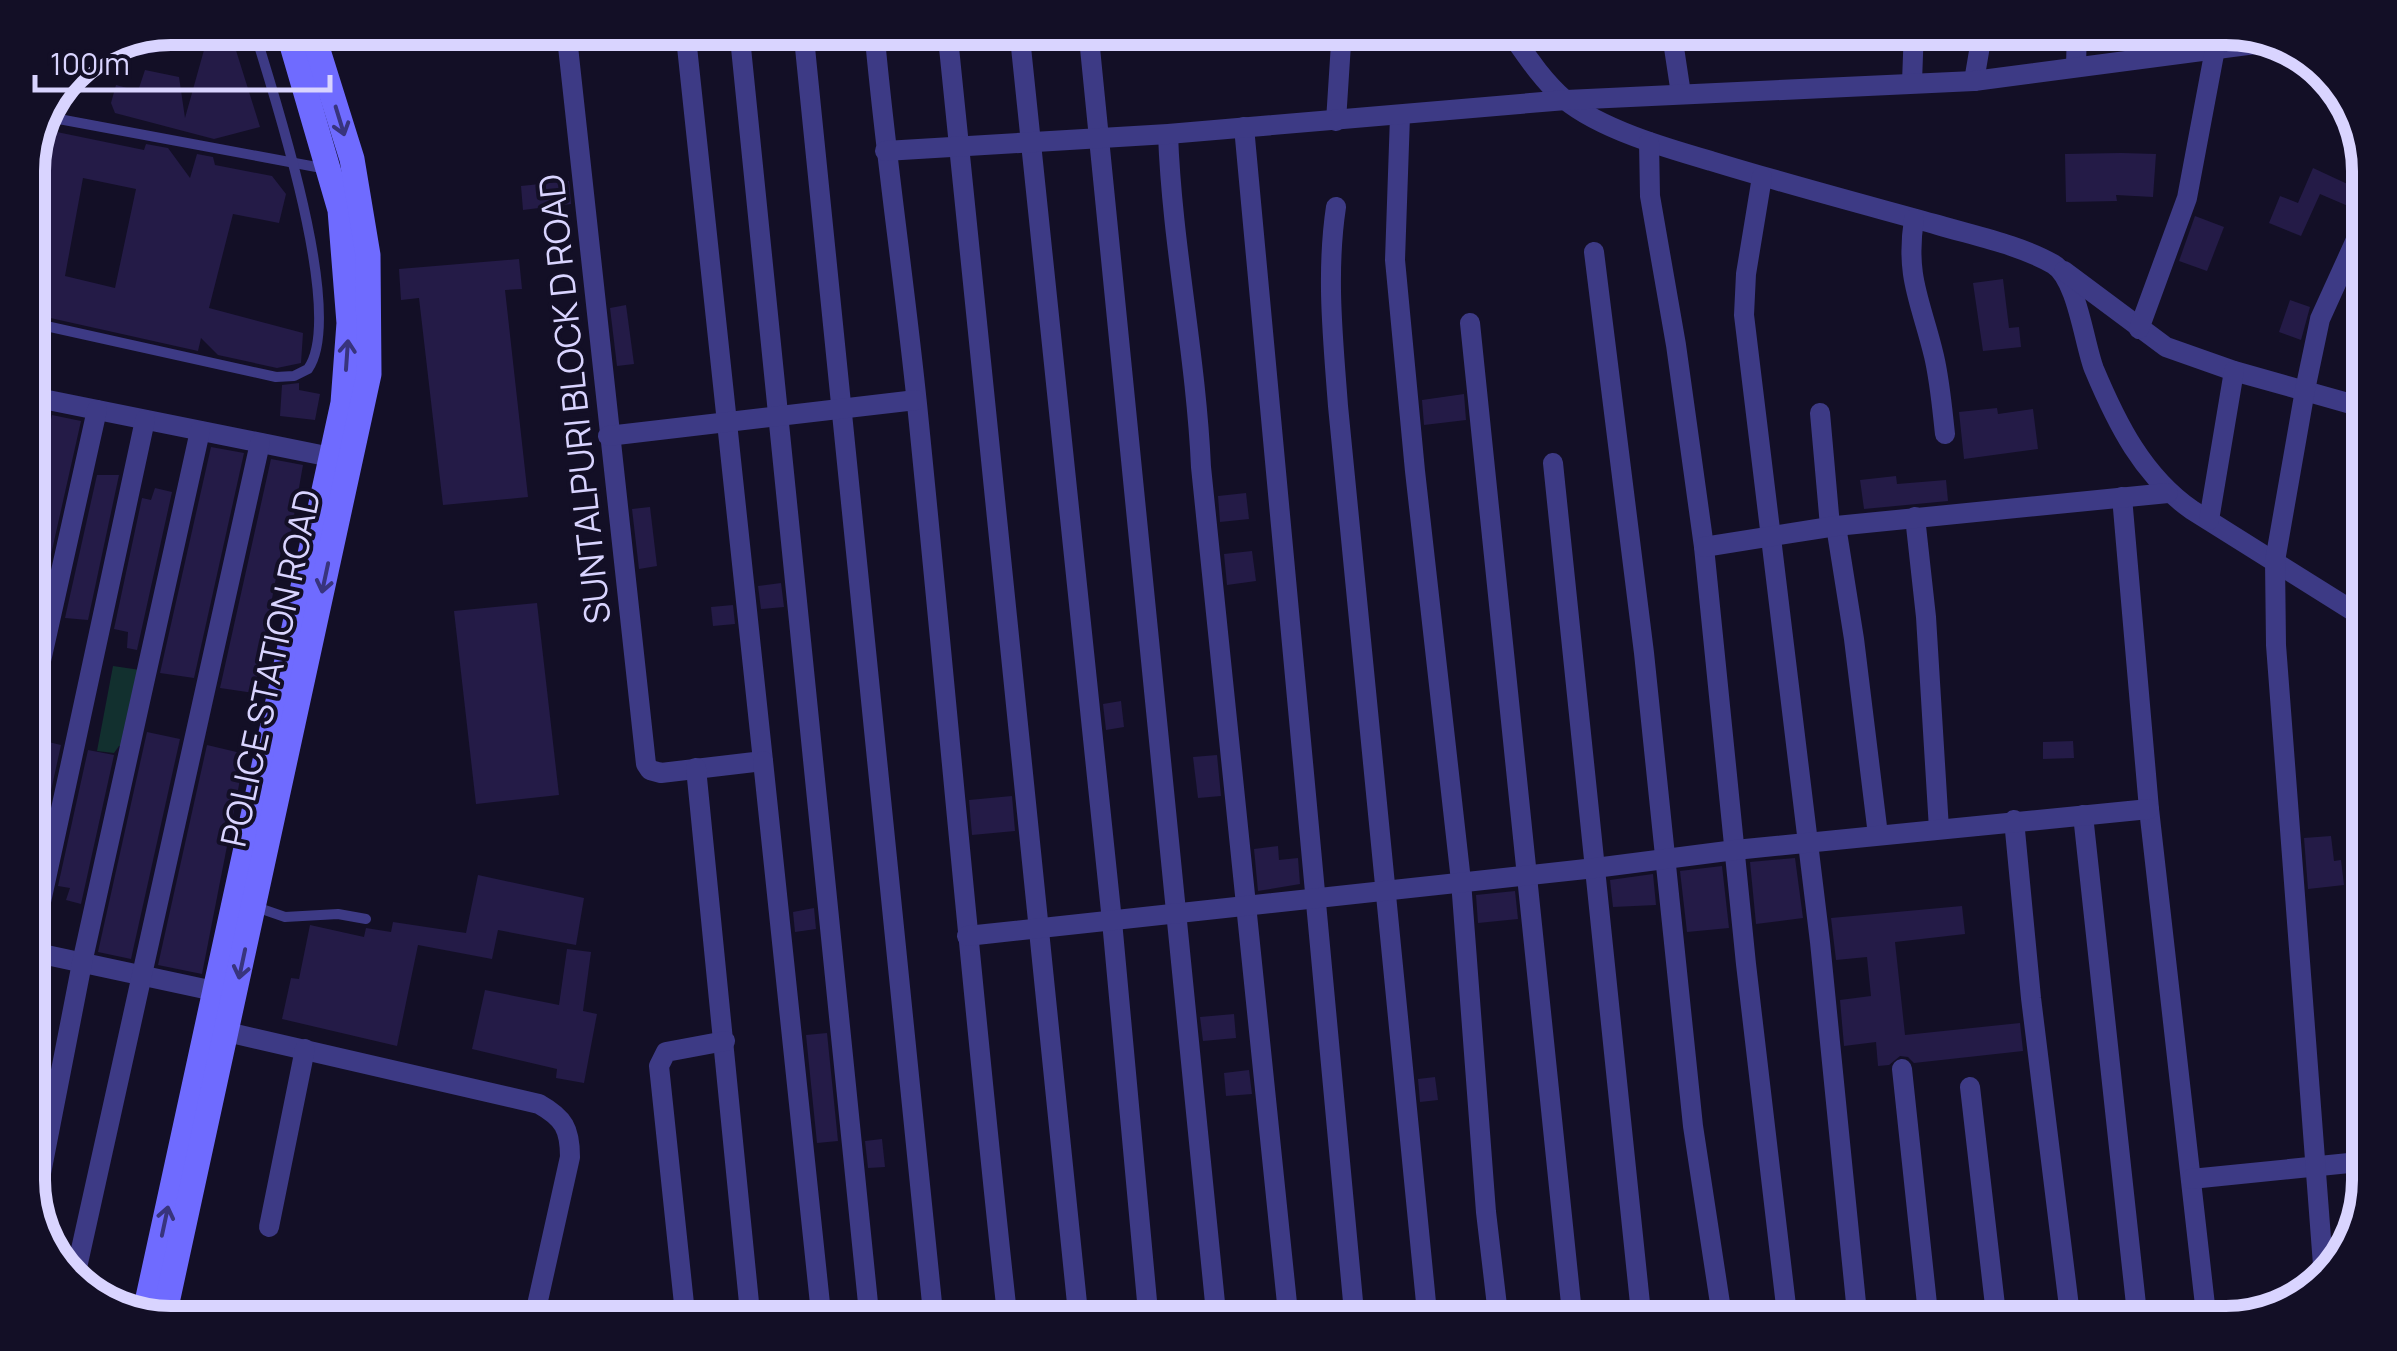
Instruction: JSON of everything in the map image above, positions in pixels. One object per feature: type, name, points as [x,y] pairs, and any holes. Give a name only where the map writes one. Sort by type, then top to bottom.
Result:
[{"type":"street","name":"POLICE STATION ROAD","points":[[159,1305],[214,991],[343,403],[349,322],[340,210],[291,45]]},
{"type":"street","name":"POLICE STATION ROAD","points":[[160,1305],[227,1032],[368,374],[368,255],[352,159],[316,45]]},
{"type":"street","name":"SUNTALPURI BLOCK D ROAD","points":[[568,45],[646,764],[650,770],[661,773],[696,768]]},
{"type":"street","points":[[686,45],[820,1306]]},
{"type":"street","points":[[741,45],[868,1306]]},
{"type":"street","points":[[805,45],[932,1306]]},
{"type":"street","points":[[876,45],[916,400],[1006,1306]]},
{"type":"street","points":[[949,45],[1077,1306]]},
{"type":"street","points":[[1021,45],[1148,1306]]},
{"type":"street","points":[[1090,45],[1215,1306]]},
{"type":"street","points":[[1336,120],[1341,45]]},
{"type":"street","points":[[1519,45],[1566,100],[1648,142],[2033,255],[2058,266],[2166,347],[2234,372],[2352,404]]},
{"type":"street","points":[[1674,45],[1681,94]]},
{"type":"street","points":[[1912,82],[1913,45]]},
{"type":"street","points":[[1974,80],[1980,45]]},
{"type":"street","points":[[2076,66],[2077,45]]},
{"type":"street","points":[[885,151],[1168,134],[1566,100],[1974,80],[2242,46]]},
{"type":"street","points":[[2140,329],[2187,198],[2215,49]]},
{"type":"street","points":[[1400,116],[1396,260],[1460,881],[1497,1306]]},
{"type":"street","points":[[1244,127],[1352,1306]]},
{"type":"street","points":[[1168,134],[1287,1306]]},
{"type":"street","points":[[1648,142],[1650,196],[1704,547],[1786,1306]]},
{"type":"street","points":[[1762,177],[1746,274],[1744,315],[1807,843],[1856,1306]]},
{"type":"street","points":[[1336,207],[1330,274],[1334,354],[1426,1306]]},
{"type":"street","points":[[1914,218],[1911,276],[1939,375],[1945,434]]},
{"type":"street","points":[[2322,1261],[2276,645],[2275,561],[2320,319],[2352,248]]},
{"type":"street","points":[[1594,252],[1644,653],[1693,1126],[1720,1306]]},
{"type":"street","points":[[2058,266],[2074,298],[2085,344],[2113,409],[2148,472],[2168,493],[2352,610]]},
{"type":"street","points":[[1470,323],[1572,1306]]},
{"type":"street","points":[[2209,520],[2234,372]]},
{"type":"street","points":[[45,400],[331,457]]},
{"type":"street","points":[[608,436],[916,400]]},
{"type":"street","points":[[45,643],[97,410]]},
{"type":"street","points":[[1820,413],[1878,835]]},
{"type":"street","points":[[45,877],[145,420]]},
{"type":"street","points":[[45,1152],[82,963],[200,431]]},
{"type":"street","points":[[78,1265],[260,442]]},
{"type":"street","points":[[1553,464],[1640,1306]]},
{"type":"street","points":[[1704,547],[1833,526],[2168,493]]},
{"type":"street","points":[[2122,497],[2148,809],[2204,1306]]},
{"type":"street","points":[[1915,517],[1926,616],[1939,829]]},
{"type":"street","points":[[750,1306],[696,768],[763,762]]},
{"type":"street","points":[[967,936],[1316,900],[1735,850],[2148,809]]},
{"type":"street","points":[[2083,814],[2136,1306]]},
{"type":"street","points":[[2014,820],[2031,998],[2069,1306]]},
{"type":"street","points":[[45,958],[214,991]]},
{"type":"street","points":[[227,1032],[539,1104],[564,1120],[570,1138],[570,1157],[537,1306]]},
{"type":"street","points":[[684,1306],[659,1066],[666,1052],[725,1042]]},
{"type":"street","points":[[269,1227],[305,1049]]},
{"type":"street","points":[[1902,1069],[1927,1306]]},
{"type":"street","points":[[1970,1087],[1995,1306]]},
{"type":"street","points":[[2192,1179],[2352,1163]]},
{"type":"lane","points":[[45,326],[276,378],[302,373],[313,362],[318,308],[308,228],[294,162],[259,45]]},
{"type":"lane","points":[[56,119],[328,169]]},
{"type":"lane","points":[[254,907],[286,916],[338,914],[366,920]]},
{"type":"green space","points":[[113,666],[147,671],[130,748],[119,746],[114,753],[97,751]]},
{"type":"building","points":[[173,45],[174,49],[112,60],[155,46]]},
{"type":"building","points":[[234,45],[260,127],[214,139],[115,113],[111,103],[116,85],[138,91],[145,70],[179,77],[185,118],[204,50]]},
{"type":"building","points":[[52,131],[144,150],[146,144],[168,148],[190,178],[197,154],[213,157],[215,165],[272,176],[286,194],[279,223],[233,214],[209,308],[303,333],[301,363],[277,368],[218,355],[201,338],[198,351],[45,317],[45,164]],"holes":[[[83,178],[136,189],[115,288],[65,276]]]},
{"type":"building","points":[[2065,154],[2156,154],[2153,197],[2116,195],[2117,201],[2066,202]]},
{"type":"building","points":[[2313,168],[2352,186],[2352,208],[2320,194],[2301,236],[2269,223],[2280,196],[2298,203]]},
{"type":"building","points":[[569,181],[571,204],[523,210],[521,186]]},
{"type":"building","points":[[2195,216],[2224,227],[2207,271],[2179,261]]},
{"type":"building","points":[[519,259],[522,289],[505,290],[528,497],[443,505],[419,298],[401,300],[399,269]]},
{"type":"building","points":[[2003,279],[2009,328],[2019,327],[2021,347],[1983,351],[1973,283]]},
{"type":"building","points":[[2290,300],[2310,307],[2301,340],[2279,332]]},
{"type":"building","points":[[626,305],[634,364],[617,366],[610,308]]},
{"type":"building","points":[[299,383],[299,390],[320,394],[315,420],[280,416],[282,385]]},
{"type":"building","points":[[1464,394],[1466,420],[1424,425],[1422,400]]},
{"type":"building","points":[[1997,408],[1998,414],[2033,409],[2038,449],[1964,459],[1959,412]]},
{"type":"building","points":[[52,415],[81,421],[45,581],[45,444]]},
{"type":"building","points":[[211,447],[244,453],[194,678],[160,673]]},
{"type":"building","points":[[271,459],[303,465],[289,544],[283,541],[254,693],[220,688]]},
{"type":"building","points":[[97,475],[119,475],[88,620],[65,618]]},
{"type":"building","points":[[1896,476],[1897,484],[1946,480],[1948,501],[1864,509],[1860,480]]},
{"type":"building","points":[[155,488],[172,492],[137,650],[127,648],[128,632],[114,629],[142,498],[151,500]]},
{"type":"building","points":[[1246,493],[1249,519],[1220,522],[1218,496]]},
{"type":"building","points":[[650,507],[657,566],[639,569],[632,509]]},
{"type":"building","points":[[1252,551],[1256,581],[1227,585],[1224,554]]},
{"type":"building","points":[[781,583],[784,607],[761,609],[758,586]]},
{"type":"building","points":[[537,603],[559,795],[476,804],[454,611]]},
{"type":"building","points":[[733,605],[735,624],[713,626],[711,607]]},
{"type":"building","points":[[1121,701],[1124,727],[1106,730],[1103,704]]},
{"type":"building","points":[[147,732],[180,739],[131,959],[98,952]]},
{"type":"building","points":[[45,741],[61,745],[45,818]]},
{"type":"building","points":[[2073,741],[2074,758],[2043,759],[2043,742]]},
{"type":"building","points":[[207,745],[245,754],[202,974],[158,965]]},
{"type":"building","points":[[88,750],[114,755],[81,904],[66,900],[70,888],[58,886]]},
{"type":"building","points":[[1217,755],[1221,796],[1198,798],[1193,757]]},
{"type":"building","points":[[1012,796],[1015,831],[972,835],[969,800]]},
{"type":"building","points":[[2331,836],[2334,861],[2341,860],[2344,885],[2308,889],[2304,838]]},
{"type":"building","points":[[1278,846],[1279,860],[1298,858],[1300,884],[1258,891],[1254,849]]},
{"type":"building","points":[[1795,858],[1803,918],[1756,924],[1750,862]]},
{"type":"building","points":[[1722,866],[1729,928],[1687,932],[1680,871]]},
{"type":"building","points":[[1653,874],[1656,905],[1613,907],[1610,880]]},
{"type":"building","points":[[478,875],[584,898],[576,945],[498,930],[492,959],[418,945],[397,1046],[282,1019],[291,978],[299,979],[310,925],[364,937],[366,928],[391,932],[393,922],[466,933]]},
{"type":"building","points":[[1515,891],[1518,919],[1478,923],[1476,895]]},
{"type":"building","points":[[1962,906],[1965,934],[1895,942],[1905,1035],[2020,1023],[2023,1051],[1914,1063],[1900,1056],[1889,1065],[1878,1066],[1876,1042],[1844,1046],[1840,1000],[1871,996],[1867,957],[1836,960],[1831,918]]},
{"type":"building","points":[[814,908],[816,929],[795,932],[793,912]]},
{"type":"building","points":[[567,949],[591,952],[583,1011],[597,1014],[584,1083],[556,1078],[557,1069],[472,1049],[485,990],[559,1005]]},
{"type":"building","points":[[1234,1014],[1236,1038],[1203,1041],[1200,1017]]},
{"type":"building","points":[[827,1033],[838,1141],[817,1143],[806,1035]]},
{"type":"building","points":[[1249,1070],[1252,1094],[1226,1096],[1224,1073]]},
{"type":"building","points":[[1435,1077],[1438,1100],[1420,1102],[1418,1079]]},
{"type":"building","points":[[882,1139],[885,1167],[868,1168],[865,1141]]}]
